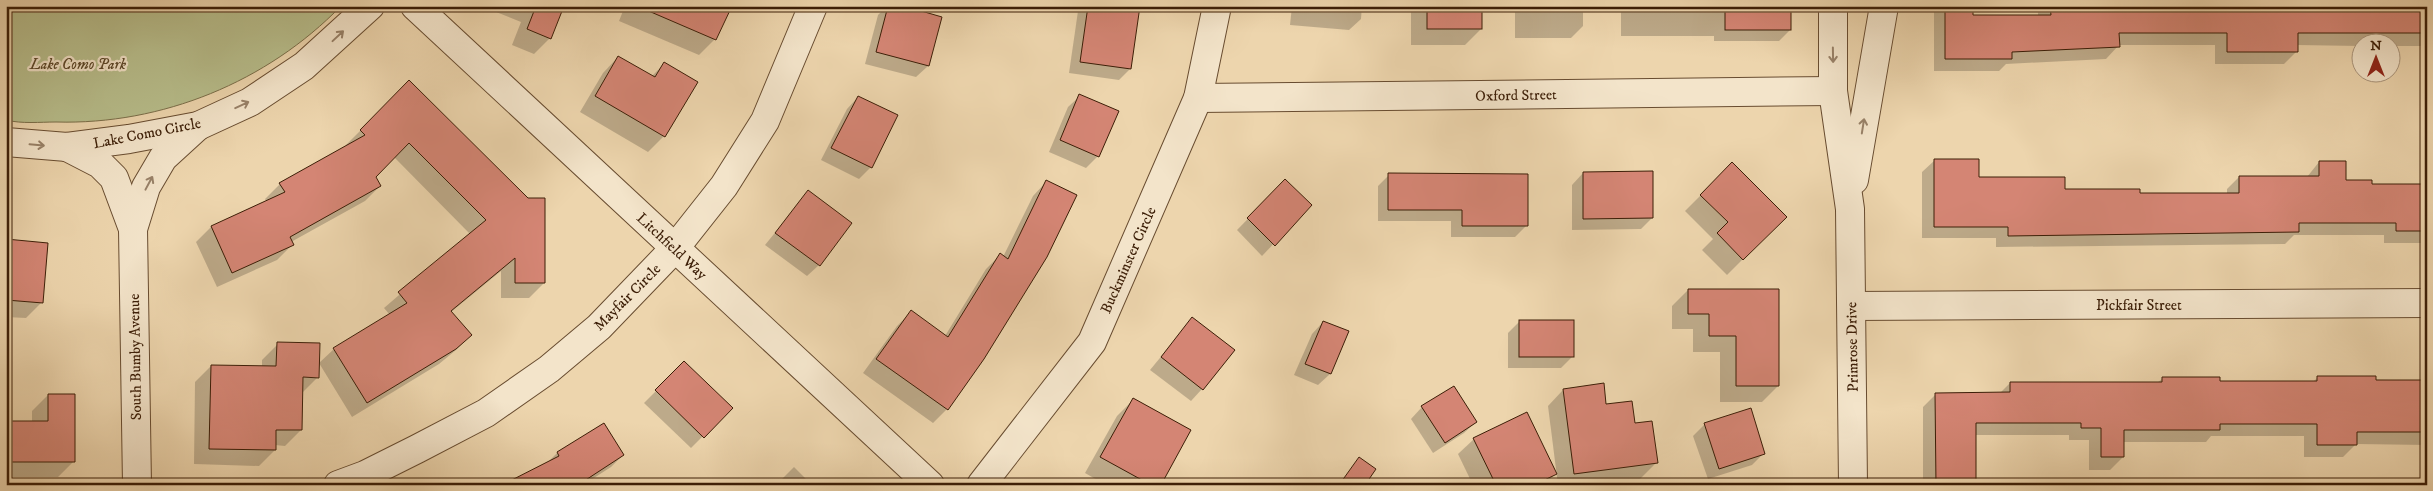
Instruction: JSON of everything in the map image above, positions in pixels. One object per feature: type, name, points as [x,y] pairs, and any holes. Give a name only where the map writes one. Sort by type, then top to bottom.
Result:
[{"type":"street","name":"Lake Como Circle","points":[[6,142],[67,148],[129,140],[198,126],[250,102],[304,66],[370,6]]},
{"type":"street","name":"Litchfield Way","points":[[415,6],[930,485]]},
{"type":"street","name":"Mayfair Circle","points":[[338,485],[365,475],[486,413],[549,369],[599,327],[675,248],[724,186],[765,121],[813,6]]},
{"type":"street","name":"Buckminster Circle","points":[[981,485],[1092,342],[1198,98],[1218,6]]},
{"type":"street","name":"Primrose Drive","points":[[1833,6],[1834,91],[1850,209],[1854,485]]},
{"type":"street","name":"Primrose Drive","points":[[1850,209],[1872,68],[1884,6]]},
{"type":"street","name":"Oxford Street","points":[[1198,98],[1834,91]]},
{"type":"street","name":"South Bumby Avenue","points":[[137,485],[133,229],[146,187],[163,158],[198,126]]},
{"type":"street","name":"South Bumby Avenue","points":[[67,148],[100,164],[114,178],[133,229]]},
{"type":"street","name":"Pickfair Street","points":[[1852,306],[2427,303]]},
{"type":"green space","name":"Lake Como Park","points":[[6,6],[341,6],[312,33],[280,57],[246,77],[210,94],[173,107],[135,116],[96,121],[18,122],[6,120]]},
{"type":"building","points":[[536,6],[564,6],[551,39],[527,29]]},
{"type":"building","points":[[637,6],[732,6],[716,40]]},
{"type":"building","points":[[888,6],[904,6],[942,17],[929,66],[876,52]]},
{"type":"building","points":[[1088,6],[1140,6],[1131,69],[1080,62]]},
{"type":"building","points":[[1427,6],[1482,6],[1482,29],[1427,29]]},
{"type":"building","points":[[1725,6],[1791,6],[1791,30],[1725,30]]},
{"type":"building","points":[[1945,6],[1973,6],[1973,15],[2051,15],[2050,6],[2264,6],[2264,10],[2317,10],[2317,6],[2427,6],[2427,33],[2298,33],[2298,52],[2227,52],[2227,33],[2119,33],[2120,47],[2012,52],[2012,59],[1945,59]]},
{"type":"building","points":[[618,56],[655,77],[664,62],[698,82],[665,137],[595,96]]},
{"type":"building","points":[[409,80],[528,198],[545,198],[545,283],[515,283],[515,258],[451,311],[472,335],[456,349],[367,403],[333,348],[407,303],[398,292],[486,220],[409,143],[376,177],[381,186],[290,237],[294,245],[232,273],[211,226],[285,192],[279,183],[365,135],[360,130]]},
{"type":"building","points":[[1079,94],[1119,111],[1099,157],[1060,140]]},
{"type":"building","points":[[858,96],[898,115],[872,168],[831,148]]},
{"type":"building","points":[[1934,159],[1979,159],[1979,177],[2065,177],[2065,189],[2140,189],[2140,193],[2239,193],[2239,176],[2319,176],[2319,161],[2346,161],[2346,180],[2372,180],[2372,184],[2427,184],[2427,231],[2396,231],[2396,223],[2299,223],[2299,232],[2008,236],[2008,227],[1934,227]]},
{"type":"building","points":[[1732,162],[1787,217],[1743,260],[1717,233],[1728,222],[1700,195]]},
{"type":"building","points":[[1653,171],[1653,218],[1583,219],[1583,172]]},
{"type":"building","points":[[1388,173],[1528,174],[1528,226],[1462,226],[1462,210],[1388,210]]},
{"type":"building","points":[[1285,179],[1312,205],[1275,246],[1247,218]]},
{"type":"building","points":[[1046,180],[1077,195],[1047,257],[984,359],[948,410],[876,359],[911,310],[948,337],[1000,253],[1008,259]]},
{"type":"building","points":[[808,190],[852,223],[820,266],[775,233]]},
{"type":"building","points":[[6,239],[48,243],[43,303],[6,300]]},
{"type":"building","points":[[1688,289],[1779,289],[1779,386],[1736,386],[1736,336],[1709,336],[1709,314],[1688,314]]},
{"type":"building","points":[[1192,317],[1235,350],[1203,390],[1161,357]]},
{"type":"building","points":[[1519,320],[1574,320],[1574,357],[1519,357]]},
{"type":"building","points":[[1323,321],[1349,331],[1331,374],[1305,364]]},
{"type":"building","points":[[277,342],[320,343],[319,378],[303,377],[302,430],[276,430],[276,450],[209,449],[211,365],[276,366]]},
{"type":"building","points":[[684,361],[733,408],[704,438],[655,390]]},
{"type":"building","points":[[2317,376],[2376,376],[2376,380],[2427,380],[2427,432],[2357,432],[2357,445],[2317,445],[2317,424],[2220,424],[2220,430],[2124,430],[2124,457],[2101,457],[2101,428],[2081,428],[2081,423],[1976,423],[1976,485],[1936,485],[1935,393],[2010,392],[2010,382],[2162,382],[2162,377],[2220,377],[2220,381],[2317,381]]},
{"type":"building","points":[[1604,383],[1606,404],[1632,401],[1635,423],[1652,421],[1658,463],[1574,474],[1563,389]]},
{"type":"building","points":[[1454,386],[1477,422],[1445,443],[1421,406]]},
{"type":"building","points":[[48,394],[75,394],[75,462],[6,462],[6,421],[48,421]]},
{"type":"building","points":[[1133,398],[1191,430],[1161,485],[1151,485],[1100,457]]},
{"type":"building","points":[[1751,408],[1765,454],[1719,469],[1704,423]]},
{"type":"building","points":[[1527,412],[1557,474],[1534,485],[1496,485],[1473,438]]},
{"type":"building","points":[[604,423],[624,455],[578,485],[502,485],[559,456],[557,452]]},
{"type":"building","points":[[1359,457],[1376,469],[1365,485],[1339,485]]}]
